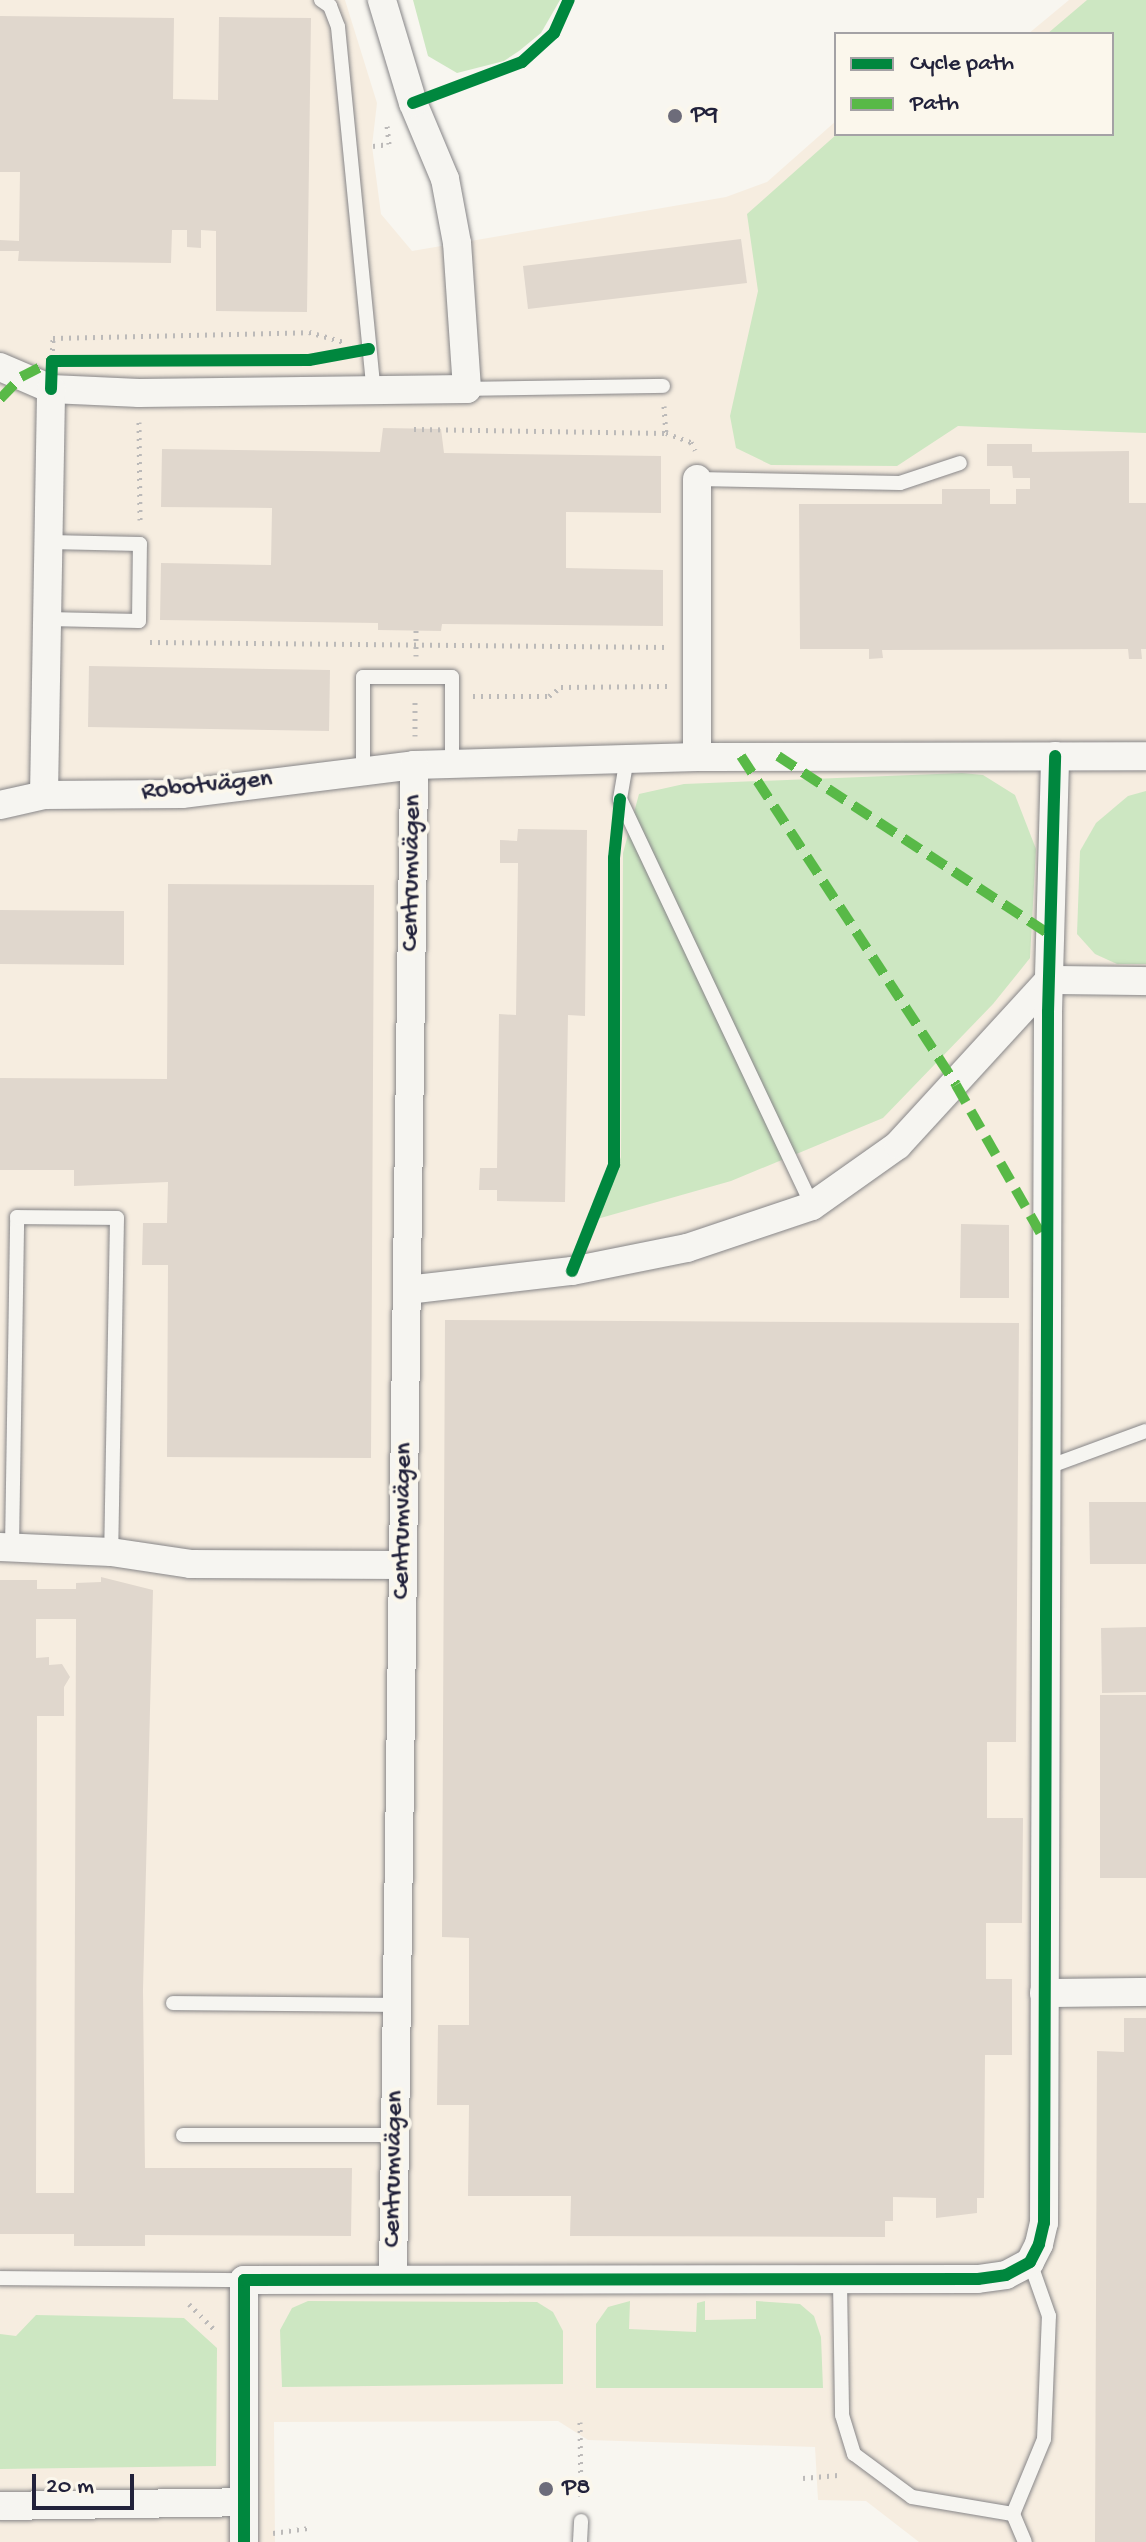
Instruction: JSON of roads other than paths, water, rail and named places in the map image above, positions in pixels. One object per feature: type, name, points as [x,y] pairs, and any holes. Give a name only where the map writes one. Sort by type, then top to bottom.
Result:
[{"type":"street","points":[[0,367],[139,393],[467,389],[457,243],[445,179],[413,103],[382,0]]},
{"type":"street","points":[[44,795],[52,375]]},
{"type":"street","points":[[697,479],[697,757]]},
{"type":"street","points":[[244,2542],[244,2280],[393,2278],[840,2282],[978,2279],[1006,2275],[1030,2262],[1044,2223],[1049,980],[1055,756]]},
{"type":"street","name":"Robotvägen","points":[[0,805],[44,795],[182,794],[414,765],[697,757],[1146,756]]},
{"type":"street","name":"Centrumvägen","points":[[393,2278],[414,765]]},
{"type":"street","points":[[407,1290],[572,1271],[687,1248],[812,1206],[898,1145],[1049,980],[1146,981]]},
{"type":"street","points":[[6,1547],[111,1552],[190,1564],[403,1565]]},
{"type":"street","points":[[1044,1993],[1146,1992]]},
{"type":"street","points":[[0,2506],[244,2502]]},
{"type":"lane","points":[[321,0],[330,6],[338,27],[374,391]]},
{"type":"lane","points":[[467,389],[663,386]]},
{"type":"lane","points":[[697,479],[900,483],[960,463]]},
{"type":"lane","points":[[47,619],[139,621],[140,544],[49,542]]},
{"type":"lane","points":[[363,769],[363,677],[452,677],[452,765]]},
{"type":"lane","points":[[627,758],[620,799],[812,1206]]},
{"type":"lane","points":[[6,1547],[17,1217],[117,1218],[111,1552]]},
{"type":"lane","points":[[1048,1467],[1146,1431]]},
{"type":"lane","points":[[173,2003],[397,2005]]},
{"type":"lane","points":[[183,2135],[395,2135]]},
{"type":"lane","points":[[1025,2542],[1013,2514],[1044,2439],[1049,2316],[1030,2262]]},
{"type":"lane","points":[[0,2278],[244,2280]]},
{"type":"lane","points":[[840,2282],[842,2415],[854,2454],[912,2497],[1013,2514]]},
{"type":"lane","points":[[580,2542],[581,2521]]},
{"type":"place","name":"P9","points":[[675,116]]},
{"type":"place","name":"P8","points":[[546,2489]]}]
